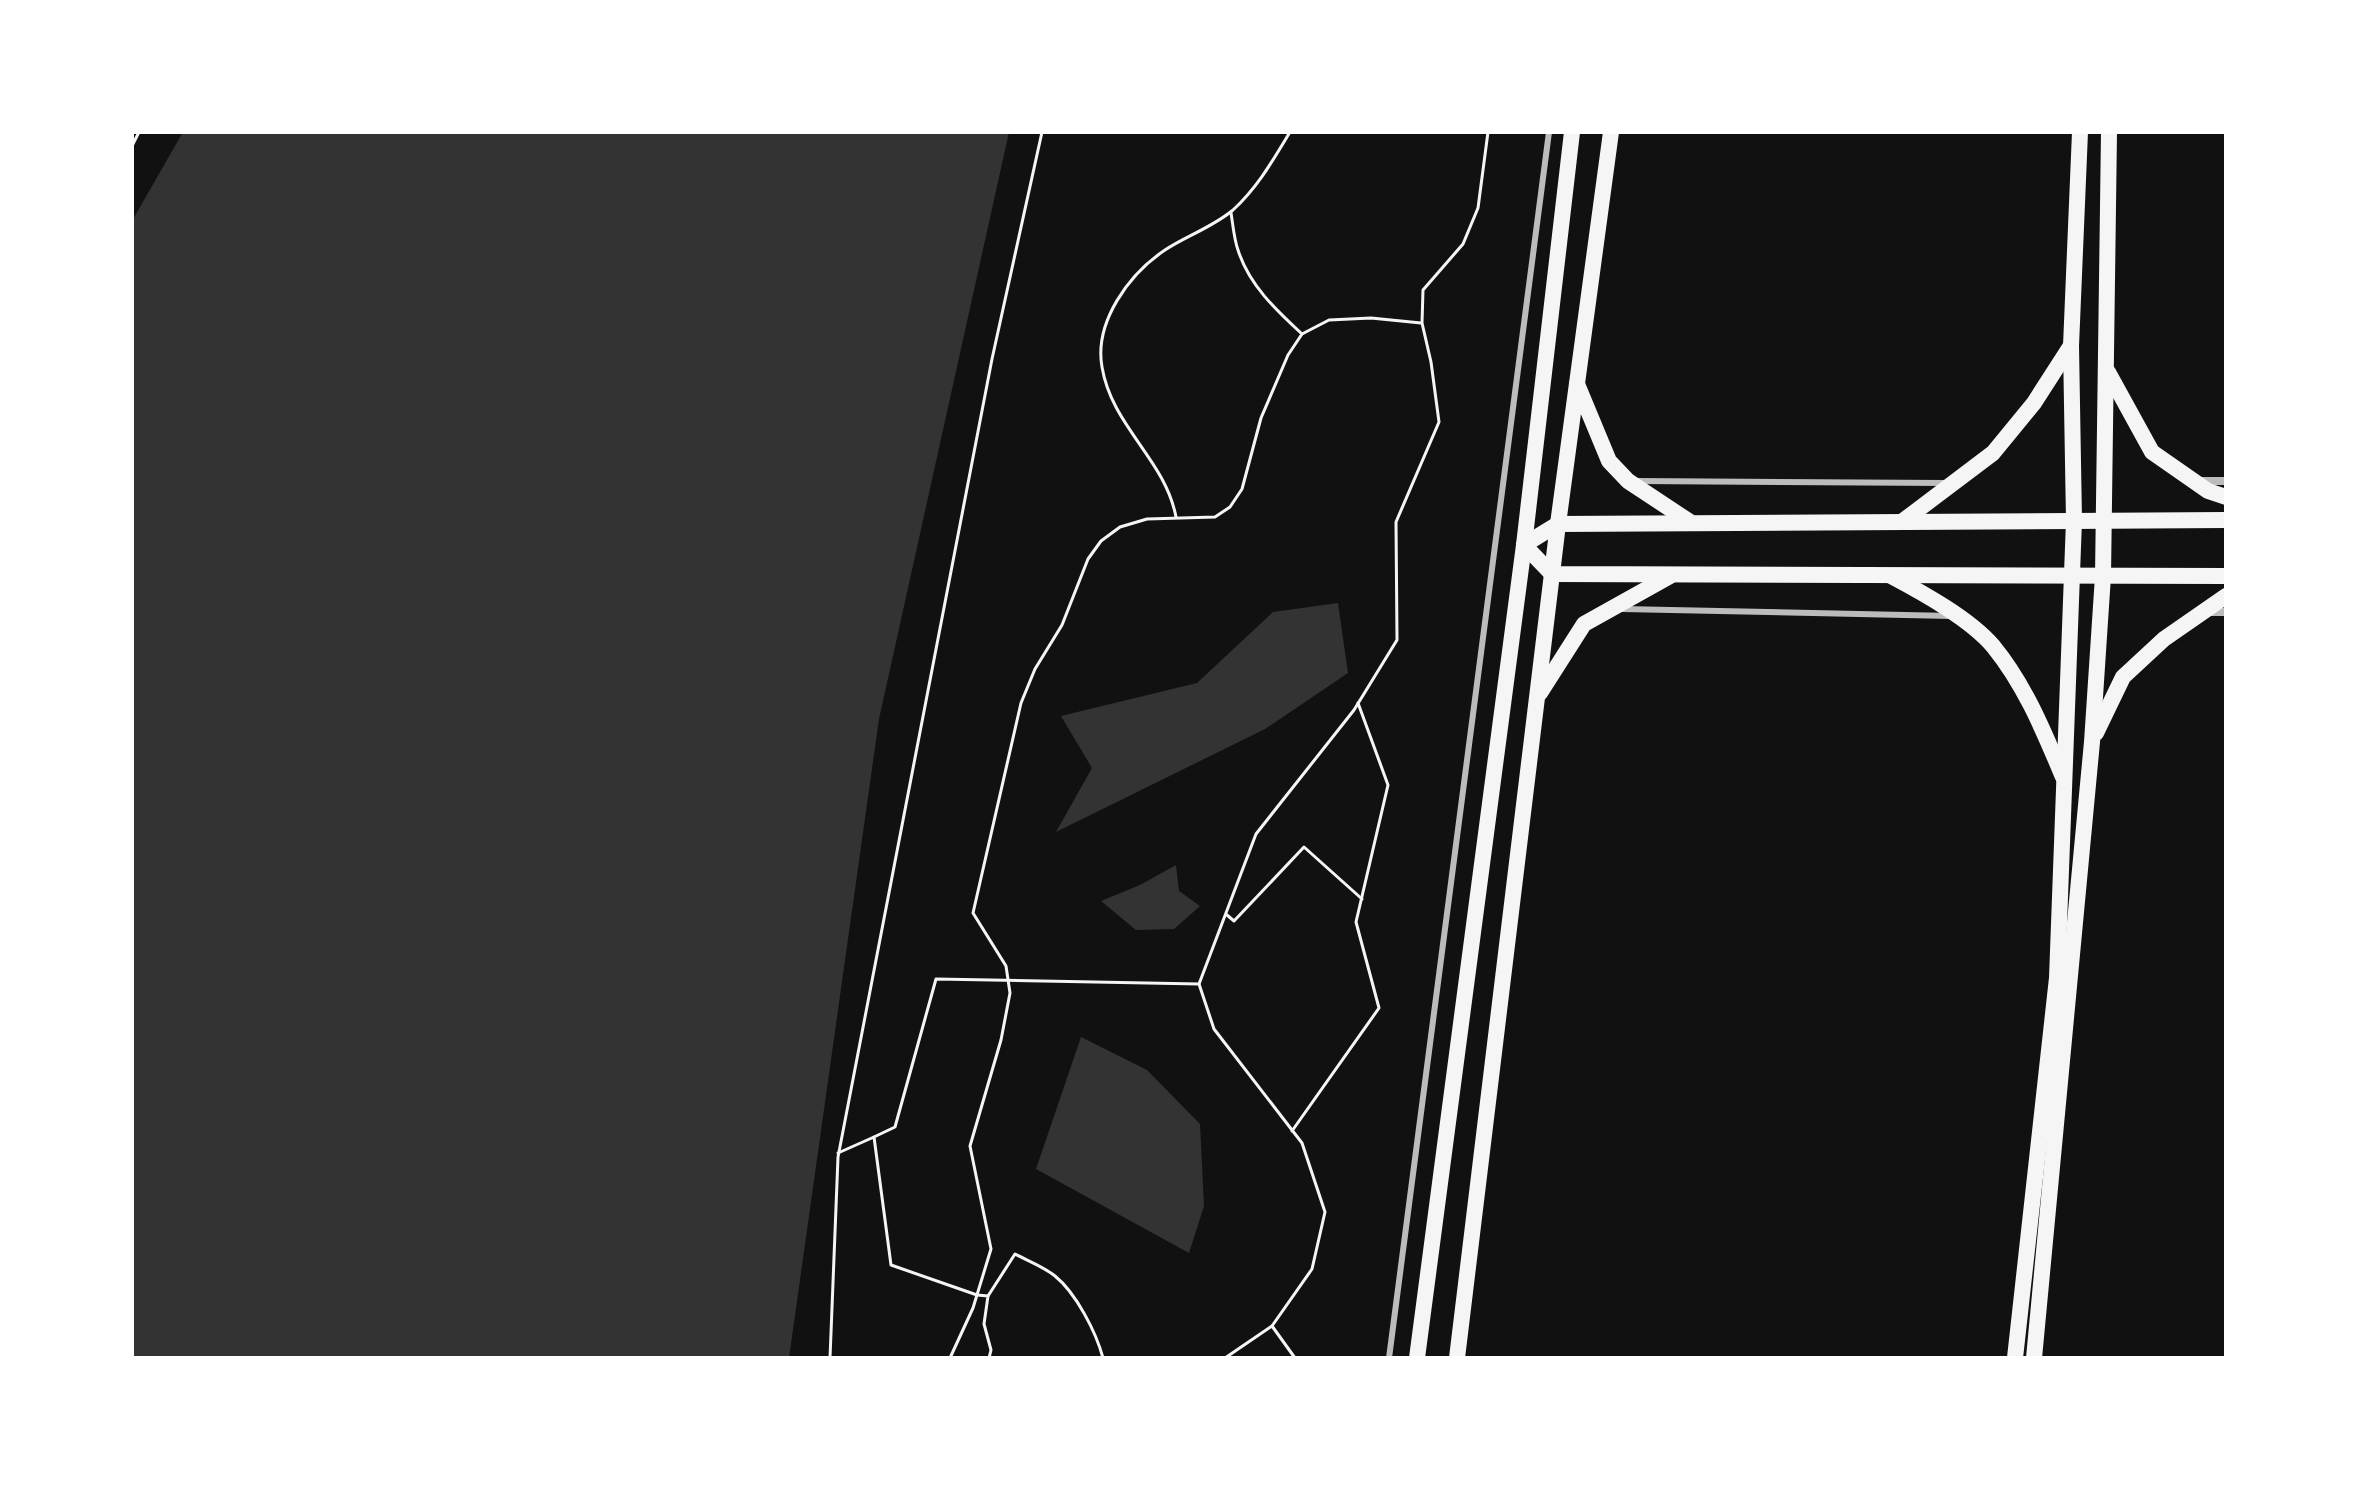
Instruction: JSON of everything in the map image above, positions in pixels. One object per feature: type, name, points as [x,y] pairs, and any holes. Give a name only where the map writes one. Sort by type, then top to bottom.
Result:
[{"type":"main road","points":[[1417,1358],[1524,545],[1572,132]]},
{"type":"main road","points":[[1457,1358],[1558,524],[1611,132]]},
{"type":"main road","points":[[2015,1358],[2057,978],[2074,520],[2071,346],[2080,132]]},
{"type":"main road","points":[[2034,1358],[2092,742],[2103,576],[2109,132]]},
{"type":"main road","points":[[1903,521],[1993,453],[2034,403],[2071,346]]},
{"type":"main road","points":[[2106,368],[2152,452],[2208,491],[2226,497]]},
{"type":"main road","points":[[1577,383],[1609,461],[1628,481],[1691,523]]},
{"type":"main road","points":[[1524,545],[1558,524],[2226,520]]},
{"type":"main road","points":[[1524,545],[1552,574],[2226,576]]},
{"type":"main road","points":[[1537,698],[1584,624],[1673,574]]},
{"type":"main road","points":[[1890,575],[1940,603],[1992,645],[2035,712],[2064,782]]},
{"type":"main road","points":[[2092,742],[2123,677],[2164,639],[2226,596]]},
{"type":"street","points":[[2193,481],[2226,481]]},
{"type":"street","points":[[2203,612],[2226,612]]},
{"type":"lane","points":[[1389,1358],[1549,132]]},
{"type":"lane","points":[[1628,481],[1953,483]]},
{"type":"lane","points":[[1611,609],[1956,616]]},
{"type":"path","points":[[132,146],[139,132]]},
{"type":"path","points":[[830,1358],[838,1153],[992,359],[1042,132]]},
{"type":"path","points":[[1176,517],[1172,496],[1158,469],[1118,416],[1101,366],[1105,322],[1130,280],[1163,251],[1231,211],[1263,178],[1290,132]]},
{"type":"path","points":[[1225,1358],[1272,1326],[1312,1269],[1325,1212],[1302,1143],[1214,1029],[1199,984],[1256,834],[1358,703],[1397,640],[1396,522],[1439,422],[1422,323],[1423,290],[1463,244],[1478,208],[1488,132]]},
{"type":"path","points":[[1231,211],[1238,250],[1252,281],[1272,306],[1302,334]]},
{"type":"path","points":[[950,1358],[977,1295],[991,1249],[970,1146],[1001,1040],[1010,993],[1006,966],[973,913],[1012,736],[1035,669],[1062,625],[1088,559],[1101,541],[1120,527],[1147,519],[1215,517],[1230,507],[1242,489],[1267,405],[1288,355],[1302,334],[1329,320],[1371,318],[1422,323]]},
{"type":"path","points":[[1292,1131],[1379,1008],[1356,922],[1388,785],[1358,703]]},
{"type":"path","points":[[1226,914],[1234,921],[1304,847],[1362,899]]},
{"type":"path","points":[[838,1153],[895,1127],[936,979],[1199,984]]},
{"type":"path","points":[[874,1137],[891,1265],[988,1296]]},
{"type":"path","points":[[989,1358],[991,1350],[984,1324],[988,1296],[1015,1254],[1053,1274],[1065,1286],[1097,1337],[1103,1358]]},
{"type":"path","points":[[1272,1326],[1295,1358]]},
{"type":"shaded area","points":[[183,132],[1009,132],[879,719],[789,1358],[132,1358],[132,221]]},
{"type":"shaded area","points":[[1338,603],[1348,673],[1265,729],[1056,832],[1092,768],[1061,716],[1197,683],[1273,612]]},
{"type":"shaded area","points":[[1176,865],[1179,891],[1200,906],[1174,929],[1136,930],[1101,901],[1140,885]]},
{"type":"shaded area","points":[[1081,1037],[1147,1070],[1200,1124],[1204,1206],[1189,1253],[1036,1169]]}]
